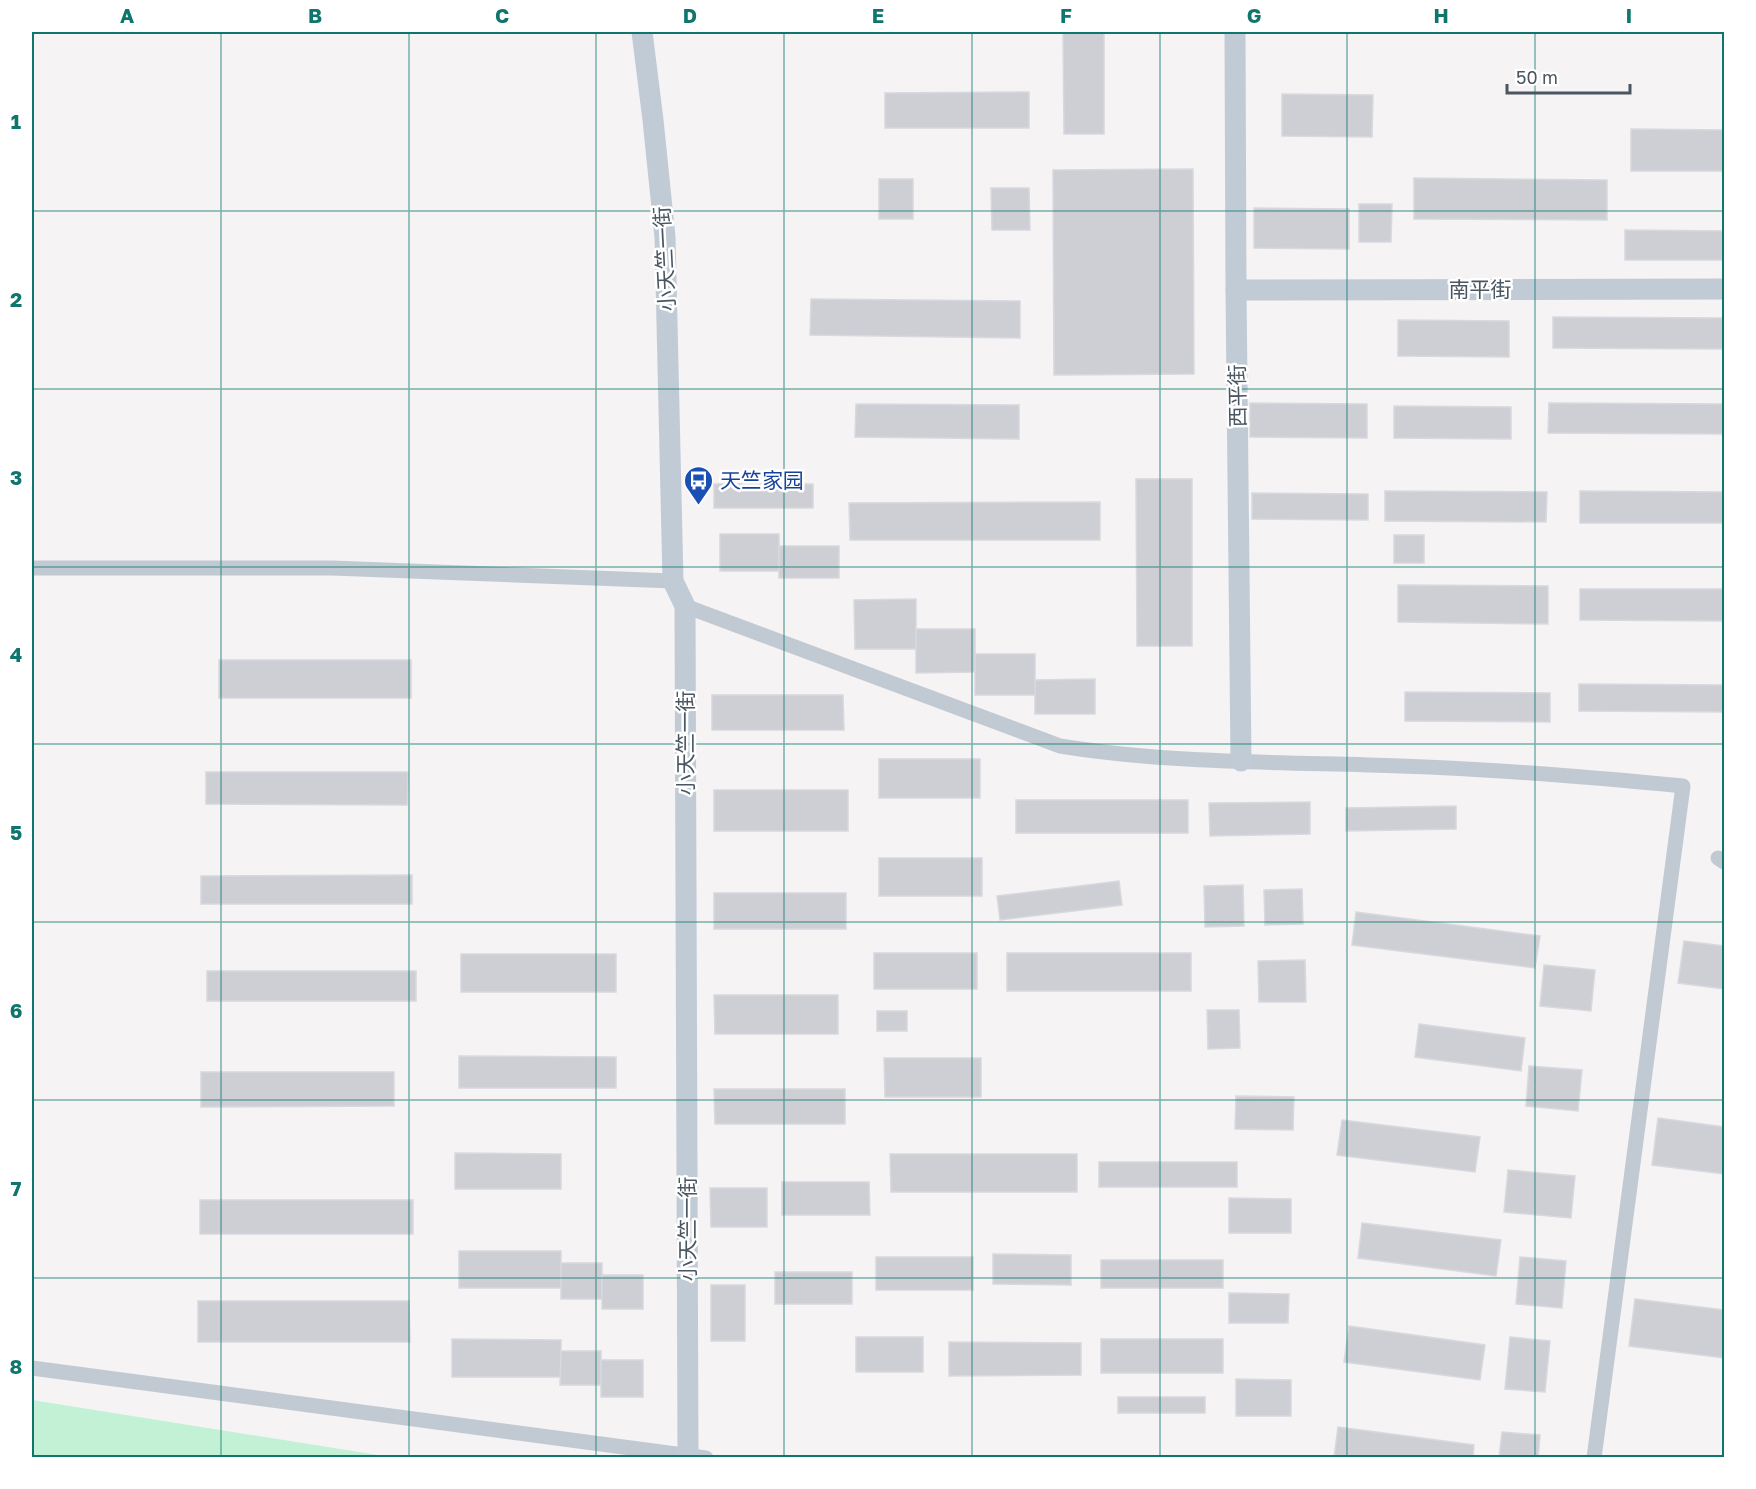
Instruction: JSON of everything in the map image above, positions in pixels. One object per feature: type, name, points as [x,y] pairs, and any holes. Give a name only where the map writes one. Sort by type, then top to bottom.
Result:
[{"type":"street","name":"小天竺一街","points":[[642,32],[664,237],[673,581],[685,606],[694,1457]]},
{"type":"street","name":"西平街","points":[[1235,32],[1241,761]]},
{"type":"street","name":"南平街","points":[[1236,290],[1725,289]]},
{"type":"street","points":[[32,568],[332,568],[673,581]]},
{"type":"street","points":[[685,606],[1060,746],[1102,753],[1241,761],[1403,766],[1591,777],[1683,786],[1594,1458]]},
{"type":"street","points":[[32,1368],[694,1457]]},
{"type":"green space","points":[[32,1400],[390,1457],[32,1457]]},
{"type":"building","points":[[1063,32],[1104,32],[1104,134],[1064,134]]},
{"type":"building","points":[[1029,92],[1029,128],[885,128],[885,93]]},
{"type":"building","points":[[1282,94],[1373,95],[1372,137],[1282,136]]},
{"type":"building","points":[[1631,129],[1724,130],[1724,171],[1631,171]]},
{"type":"building","points":[[1193,169],[1194,374],[1054,375],[1053,170]]},
{"type":"building","points":[[1414,178],[1607,180],[1607,220],[1414,219]]},
{"type":"building","points":[[879,179],[913,179],[913,219],[879,219]]},
{"type":"building","points":[[991,188],[1029,188],[1030,230],[992,230]]},
{"type":"building","points":[[1359,204],[1392,204],[1391,242],[1359,242]]},
{"type":"building","points":[[1254,208],[1349,209],[1349,249],[1254,248]]},
{"type":"building","points":[[1625,230],[1724,231],[1724,260],[1625,260]]},
{"type":"building","points":[[811,299],[1020,301],[1020,338],[810,335]]},
{"type":"building","points":[[1553,317],[1724,318],[1724,349],[1553,348]]},
{"type":"building","points":[[1398,320],[1509,321],[1509,357],[1398,356]]},
{"type":"building","points":[[1250,403],[1367,404],[1367,438],[1250,437]]},
{"type":"building","points":[[1549,403],[1724,404],[1724,434],[1548,433]]},
{"type":"building","points":[[856,404],[1019,405],[1019,439],[855,437]]},
{"type":"building","points":[[1394,406],[1511,407],[1511,439],[1394,438]]},
{"type":"building","points":[[1136,479],[1192,479],[1192,646],[1137,646]]},
{"type":"building","points":[[714,484],[813,484],[813,508],[714,508]]},
{"type":"building","points":[[1385,491],[1547,492],[1546,522],[1385,521]]},
{"type":"building","points":[[1580,491],[1724,492],[1724,523],[1580,523]]},
{"type":"building","points":[[1252,493],[1368,494],[1368,520],[1252,519]]},
{"type":"building","points":[[1100,502],[1100,540],[850,540],[849,503]]},
{"type":"building","points":[[720,534],[779,534],[779,571],[720,571]]},
{"type":"building","points":[[1394,535],[1424,535],[1424,563],[1394,563]]},
{"type":"building","points":[[779,546],[839,546],[839,578],[779,578]]},
{"type":"building","points":[[1398,585],[1548,586],[1548,624],[1398,622]]},
{"type":"building","points":[[1580,589],[1724,589],[1724,621],[1580,620]]},
{"type":"building","points":[[916,599],[916,649],[855,649],[854,600]]},
{"type":"building","points":[[916,629],[975,629],[975,672],[916,673]]},
{"type":"building","points":[[975,654],[1035,654],[1035,695],[975,695]]},
{"type":"building","points":[[219,660],[411,660],[411,698],[219,698]]},
{"type":"building","points":[[1095,679],[1095,714],[1035,714],[1035,680]]},
{"type":"building","points":[[1579,684],[1724,685],[1724,712],[1579,711]]},
{"type":"building","points":[[1405,692],[1550,693],[1550,722],[1405,721]]},
{"type":"building","points":[[712,695],[843,695],[844,730],[712,730]]},
{"type":"building","points":[[879,759],[980,759],[980,798],[879,798]]},
{"type":"building","points":[[206,772],[408,772],[407,805],[206,804]]},
{"type":"building","points":[[714,790],[848,790],[848,831],[714,831]]},
{"type":"building","points":[[1016,800],[1188,800],[1188,833],[1016,833]]},
{"type":"building","points":[[1310,802],[1310,834],[1210,836],[1209,803]]},
{"type":"building","points":[[1456,806],[1456,829],[1346,831],[1346,808]]},
{"type":"building","points":[[879,858],[982,858],[982,896],[879,896]]},
{"type":"building","points":[[412,875],[412,904],[201,904],[201,876]]},
{"type":"building","points":[[1119,881],[1122,905],[1000,920],[997,896]]},
{"type":"building","points":[[1243,885],[1244,926],[1205,927],[1204,886]]},
{"type":"building","points":[[1302,889],[1303,924],[1265,925],[1264,890]]},
{"type":"building","points":[[714,893],[846,893],[846,929],[714,929]]},
{"type":"building","points":[[1356,912],[1540,936],[1535,968],[1352,945]]},
{"type":"building","points":[[1684,941],[1724,946],[1724,989],[1678,983]]},
{"type":"building","points":[[874,953],[977,953],[977,989],[874,989]]},
{"type":"building","points":[[1007,953],[1191,953],[1191,991],[1007,991]]},
{"type":"building","points":[[461,954],[616,954],[616,992],[461,992]]},
{"type":"building","points":[[1305,960],[1306,1002],[1259,1002],[1258,961]]},
{"type":"building","points":[[1544,965],[1595,970],[1591,1011],[1540,1006]]},
{"type":"building","points":[[207,971],[416,971],[416,1001],[207,1001]]},
{"type":"building","points":[[714,995],[838,995],[838,1034],[715,1034]]},
{"type":"building","points":[[1207,1010],[1239,1010],[1240,1048],[1208,1049]]},
{"type":"building","points":[[877,1011],[907,1011],[907,1031],[877,1031]]},
{"type":"building","points":[[1419,1024],[1525,1038],[1521,1071],[1415,1057]]},
{"type":"building","points":[[459,1056],[616,1057],[616,1088],[459,1088]]},
{"type":"building","points":[[884,1058],[981,1058],[981,1097],[885,1097]]},
{"type":"building","points":[[1529,1066],[1582,1070],[1578,1111],[1526,1106]]},
{"type":"building","points":[[201,1072],[394,1072],[394,1106],[201,1107]]},
{"type":"building","points":[[714,1089],[845,1089],[845,1124],[715,1124]]},
{"type":"building","points":[[1236,1096],[1294,1097],[1293,1130],[1235,1129]]},
{"type":"building","points":[[1658,1118],[1724,1127],[1724,1174],[1652,1165]]},
{"type":"building","points":[[1342,1120],[1480,1137],[1475,1172],[1337,1155]]},
{"type":"building","points":[[455,1153],[561,1154],[561,1189],[455,1189]]},
{"type":"building","points":[[890,1154],[1077,1154],[1077,1192],[891,1192]]},
{"type":"building","points":[[1099,1162],[1237,1162],[1237,1187],[1099,1187]]},
{"type":"building","points":[[1508,1170],[1575,1176],[1571,1218],[1504,1212]]},
{"type":"building","points":[[782,1182],[869,1182],[870,1215],[782,1215]]},
{"type":"building","points":[[710,1188],[767,1188],[767,1227],[711,1227]]},
{"type":"building","points":[[1229,1198],[1291,1199],[1291,1233],[1229,1233]]},
{"type":"building","points":[[200,1200],[413,1200],[413,1234],[200,1234]]},
{"type":"building","points":[[1362,1223],[1501,1240],[1496,1276],[1358,1258]]},
{"type":"building","points":[[459,1251],[561,1251],[561,1288],[459,1288]]},
{"type":"building","points":[[993,1254],[1071,1255],[1071,1285],[993,1284]]},
{"type":"building","points":[[876,1257],[973,1257],[973,1290],[876,1290]]},
{"type":"building","points":[[1520,1257],[1566,1261],[1562,1308],[1516,1304]]},
{"type":"building","points":[[1101,1260],[1223,1260],[1223,1288],[1101,1288]]},
{"type":"building","points":[[561,1263],[602,1263],[602,1299],[561,1299]]},
{"type":"building","points":[[775,1272],[852,1272],[852,1304],[775,1304]]},
{"type":"building","points":[[602,1275],[643,1275],[643,1309],[602,1309]]},
{"type":"building","points":[[711,1285],[745,1285],[745,1341],[711,1341]]},
{"type":"building","points":[[1229,1293],[1289,1294],[1288,1323],[1229,1323]]},
{"type":"building","points":[[1635,1299],[1724,1310],[1724,1358],[1629,1346]]},
{"type":"building","points":[[198,1301],[409,1301],[410,1342],[198,1342]]},
{"type":"building","points":[[1349,1326],[1485,1345],[1480,1380],[1344,1362]]},
{"type":"building","points":[[856,1337],[923,1337],[923,1372],[856,1372]]},
{"type":"building","points":[[1510,1337],[1550,1341],[1545,1392],[1505,1389]]},
{"type":"building","points":[[452,1339],[561,1340],[561,1377],[452,1377]]},
{"type":"building","points":[[1101,1339],[1223,1339],[1223,1373],[1101,1373]]},
{"type":"building","points":[[949,1342],[1081,1343],[1081,1375],[949,1376]]},
{"type":"building","points":[[561,1351],[601,1351],[601,1385],[560,1385]]},
{"type":"building","points":[[601,1360],[643,1360],[643,1397],[601,1397]]},
{"type":"building","points":[[1236,1379],[1291,1380],[1291,1416],[1236,1416]]},
{"type":"building","points":[[1118,1397],[1205,1397],[1205,1413],[1118,1413]]},
{"type":"building","points":[[1338,1427],[1474,1445],[1473,1458],[1334,1458]]},
{"type":"building","points":[[1502,1432],[1540,1435],[1538,1458],[1499,1458]]},
{"type":"place","name":"天竺家园","points":[[699,506]]}]
